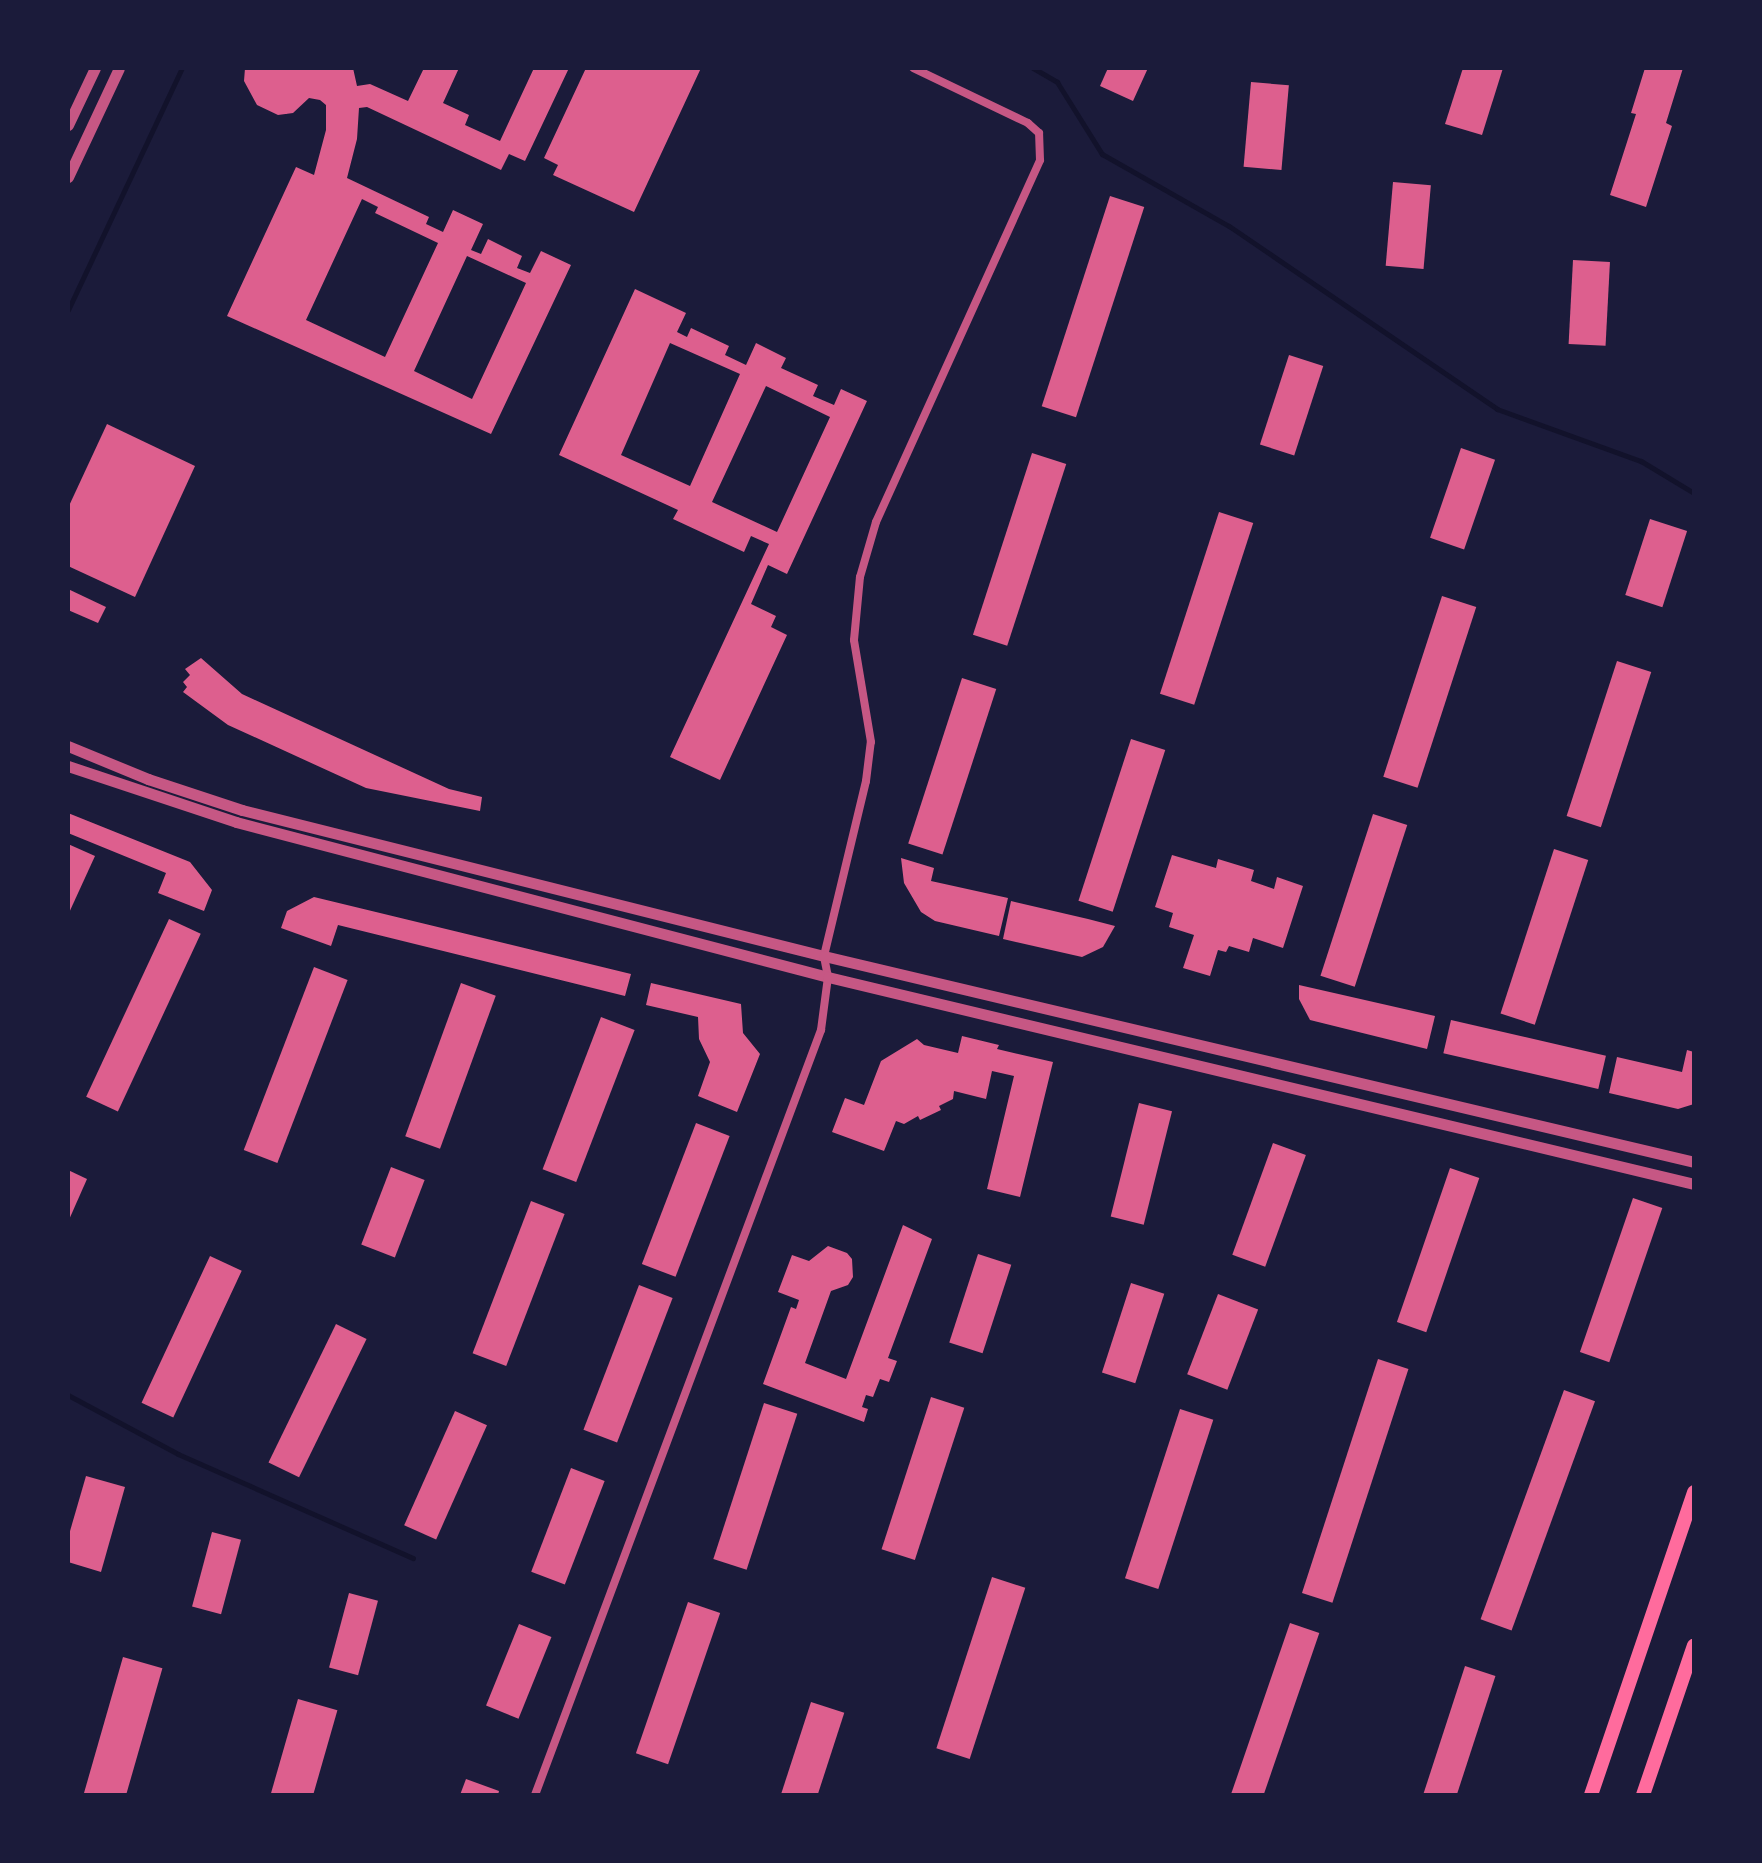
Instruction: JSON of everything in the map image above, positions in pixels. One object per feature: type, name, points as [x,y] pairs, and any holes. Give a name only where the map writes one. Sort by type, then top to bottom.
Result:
[{"type":"main road","points":[[1591,1795],[1694,1492]]},
{"type":"main road","points":[[1643,1795],[1694,1645]]},
{"type":"street","points":[[68,125],[95,68]]},
{"type":"street","points":[[68,177],[119,68]]},
{"type":"street","points":[[535,1795],[821,1030],[828,977],[824,956],[866,781],[871,742],[854,640],[860,577],[876,522],[1040,160],[1039,133],[1028,123],[913,68]]},
{"type":"street","points":[[68,746],[148,779],[242,810],[824,956],[1694,1162]]},
{"type":"street","points":[[68,766],[236,822],[828,977],[1694,1184]]},
{"type":"building","points":[[245,68],[353,68],[357,86],[370,84],[408,101],[424,68],[459,68],[443,103],[469,115],[465,125],[500,141],[534,68],[569,68],[525,161],[509,154],[501,170],[367,107],[359,108],[357,139],[347,178],[429,217],[426,224],[443,232],[453,210],[483,224],[471,250],[481,254],[488,239],[522,256],[517,268],[530,273],[541,251],[571,265],[491,434],[227,316],[296,167],[314,175],[326,130],[326,105],[320,100],[309,98],[293,113],[278,115],[257,105],[244,81]],"holes":[[[362,199],[378,207],[375,213],[438,243],[385,357],[306,320]],[[467,256],[526,283],[472,399],[414,371]]]},
{"type":"building","points":[[586,68],[701,68],[634,212],[553,175],[558,165],[544,158]]},
{"type":"building","points":[[1108,68],[1148,68],[1133,101],[1100,86]]},
{"type":"building","points":[[1463,68],[1503,68],[1482,135],[1445,124]]},
{"type":"building","points":[[1645,68],[1683,68],[1666,123],[1672,126],[1646,207],[1610,195],[1636,114],[1631,113]]},
{"type":"building","points":[[1251,82],[1289,85],[1281,170],[1244,167]]},
{"type":"building","points":[[1393,182],[1431,185],[1424,269],[1386,266]]},
{"type":"building","points":[[1110,196],[1144,207],[1076,417],[1042,406]]},
{"type":"building","points":[[1573,260],[1610,262],[1606,346],[1569,344]]},
{"type":"building","points":[[635,289],[686,313],[677,332],[687,337],[691,328],[729,346],[725,355],[746,365],[756,343],[786,358],[781,368],[818,385],[813,396],[834,405],[841,389],[867,401],[787,574],[768,565],[751,604],[776,616],[771,627],[787,635],[720,780],[670,757],[769,544],[751,536],[744,552],[673,519],[678,510],[559,455]],"holes":[[[670,343],[740,374],[690,486],[621,455]],[[766,386],[830,417],[777,532],[712,502]]]},
{"type":"building","points":[[1289,355],[1323,366],[1294,456],[1260,444]]},
{"type":"building","points":[[107,424],[195,466],[135,597],[68,566],[68,508]]},
{"type":"building","points":[[1461,448],[1495,460],[1464,550],[1430,538]]},
{"type":"building","points":[[1032,453],[1066,464],[1007,646],[973,635]]},
{"type":"building","points":[[1219,512],[1253,523],[1194,705],[1160,694]]},
{"type":"building","points":[[1650,519],[1687,531],[1662,607],[1625,595]]},
{"type":"building","points":[[68,589],[106,607],[98,623],[68,610]]},
{"type":"building","points":[[1442,596],[1476,607],[1418,788],[1383,777]]},
{"type":"building","points":[[201,658],[242,694],[449,789],[482,797],[480,811],[366,788],[228,725],[183,692],[187,687],[183,682],[190,675],[185,669]]},
{"type":"building","points":[[1617,661],[1651,672],[1601,827],[1567,816]]},
{"type":"building","points":[[962,678],[996,689],[942,855],[908,843]]},
{"type":"building","points":[[1131,739],[1165,750],[1113,912],[1078,901]]},
{"type":"building","points":[[68,813],[190,862],[212,890],[204,911],[158,893],[166,873],[68,833]]},
{"type":"building","points":[[1373,814],[1407,825],[1355,987],[1320,976]]},
{"type":"building","points":[[68,844],[95,856],[68,915]]},
{"type":"building","points":[[1554,849],[1588,860],[1535,1025],[1501,1014]]},
{"type":"building","points":[[1172,855],[1216,868],[1218,859],[1254,870],[1251,881],[1274,889],[1277,877],[1303,886],[1283,948],[1253,938],[1249,952],[1229,946],[1226,952],[1218,950],[1210,976],[1183,968],[1194,935],[1169,927],[1173,913],[1155,907]]},
{"type":"building","points":[[901,858],[934,868],[931,881],[1008,898],[999,936],[935,921],[921,912],[904,883]]},
{"type":"building","points":[[314,897],[631,974],[625,996],[338,925],[331,946],[281,928],[287,911]]},
{"type":"building","points":[[1011,901],[1115,926],[1103,947],[1082,957],[1003,939]]},
{"type":"building","points":[[169,919],[201,934],[118,1111],[86,1097]]},
{"type":"building","points":[[314,967],[348,980],[277,1163],[244,1150]]},
{"type":"building","points":[[461,983],[496,996],[440,1149],[405,1136]]},
{"type":"building","points":[[651,983],[741,1004],[743,1033],[760,1054],[737,1112],[698,1096],[710,1062],[699,1039],[698,1017],[646,1005]]},
{"type":"building","points":[[1299,985],[1435,1016],[1427,1049],[1310,1020],[1299,999]]},
{"type":"building","points":[[601,1017],[635,1030],[576,1182],[543,1169]]},
{"type":"building","points":[[1451,1020],[1606,1056],[1598,1089],[1443,1053]]},
{"type":"building","points":[[962,1036],[999,1045],[997,1049],[1053,1062],[1020,1197],[987,1189],[1014,1076],[992,1071],[986,1099],[954,1091],[953,1099],[939,1106],[941,1110],[920,1120],[918,1116],[904,1124],[896,1121],[884,1151],[832,1132],[845,1098],[864,1105],[881,1061],[917,1039],[924,1045],[958,1053]]},
{"type":"building","points":[[1687,1050],[1694,1052],[1694,1104],[1678,1109],[1609,1093],[1617,1057],[1682,1072]]},
{"type":"building","points":[[1139,1103],[1172,1111],[1144,1225],[1111,1217]]},
{"type":"building","points":[[696,1123],[730,1136],[675,1277],[642,1264]]},
{"type":"building","points":[[1273,1143],[1306,1155],[1265,1267],[1232,1255]]},
{"type":"building","points":[[391,1167],[425,1180],[395,1257],[361,1244]]},
{"type":"building","points":[[1450,1168],[1479,1178],[1426,1332],[1397,1322]]},
{"type":"building","points":[[68,1170],[87,1179],[68,1222]]},
{"type":"building","points":[[1633,1198],[1662,1208],[1609,1362],[1580,1352]]},
{"type":"building","points":[[531,1201],[565,1214],[506,1366],[473,1353]]},
{"type":"building","points":[[903,1225],[932,1239],[888,1358],[897,1361],[889,1382],[880,1379],[873,1397],[866,1395],[862,1407],[868,1409],[864,1422],[763,1384],[791,1307],[796,1309],[799,1300],[778,1292],[792,1255],[809,1261],[828,1246],[847,1253],[852,1259],[853,1277],[848,1285],[831,1291],[805,1363],[846,1379]]},
{"type":"building","points":[[978,1254],[1011,1265],[983,1353],[949,1342]]},
{"type":"building","points":[[210,1256],[242,1271],[173,1418],[142,1403]]},
{"type":"building","points":[[1131,1283],[1164,1294],[1135,1383],[1102,1372]]},
{"type":"building","points":[[639,1285],[673,1298],[617,1443],[583,1430]]},
{"type":"building","points":[[1218,1294],[1258,1309],[1227,1390],[1187,1374]]},
{"type":"building","points":[[336,1324],[367,1339],[299,1477],[268,1462]]},
{"type":"building","points":[[1378,1359],[1408,1369],[1332,1603],[1302,1593]]},
{"type":"building","points":[[1564,1390],[1595,1401],[1512,1631],[1481,1619]]},
{"type":"building","points":[[931,1397],[964,1408],[915,1560],[882,1549]]},
{"type":"building","points":[[764,1403],[797,1414],[747,1570],[713,1559]]},
{"type":"building","points":[[1180,1409],[1213,1420],[1158,1589],[1125,1578]]},
{"type":"building","points":[[455,1411],[487,1425],[436,1539],[404,1525]]},
{"type":"building","points":[[571,1468],[605,1481],[565,1585],[531,1572]]},
{"type":"building","points":[[86,1476],[125,1487],[101,1572],[68,1562],[68,1538]]},
{"type":"building","points":[[212,1532],[241,1540],[221,1614],[192,1606]]},
{"type":"building","points":[[992,1577],[1025,1588],[970,1759],[936,1748]]},
{"type":"building","points":[[349,1593],[378,1601],[358,1675],[329,1667]]},
{"type":"building","points":[[688,1602],[720,1613],[668,1764],[636,1753]]},
{"type":"building","points":[[1290,1623],[1319,1633],[1264,1795],[1231,1795]]},
{"type":"building","points":[[519,1624],[551,1637],[518,1719],[486,1706]]},
{"type":"building","points":[[123,1657],[162,1668],[126,1795],[84,1794]]},
{"type":"building","points":[[1465,1666],[1495,1676],[1457,1795],[1423,1795]]},
{"type":"building","points":[[298,1699],[337,1710],[313,1795],[270,1795]]},
{"type":"building","points":[[811,1702],[844,1713],[818,1795],[781,1795]]},
{"type":"building","points":[[466,1779],[499,1791],[498,1795],[460,1795]]},
{"type":"waterway","points":[[68,310],[182,68]]},
{"type":"waterway","points":[[1033,68],[1057,82],[1102,154],[1229,226],[1497,409],[1641,461],[1694,493]]},
{"type":"waterway","points":[[68,1395],[178,1454],[413,1558]]}]
